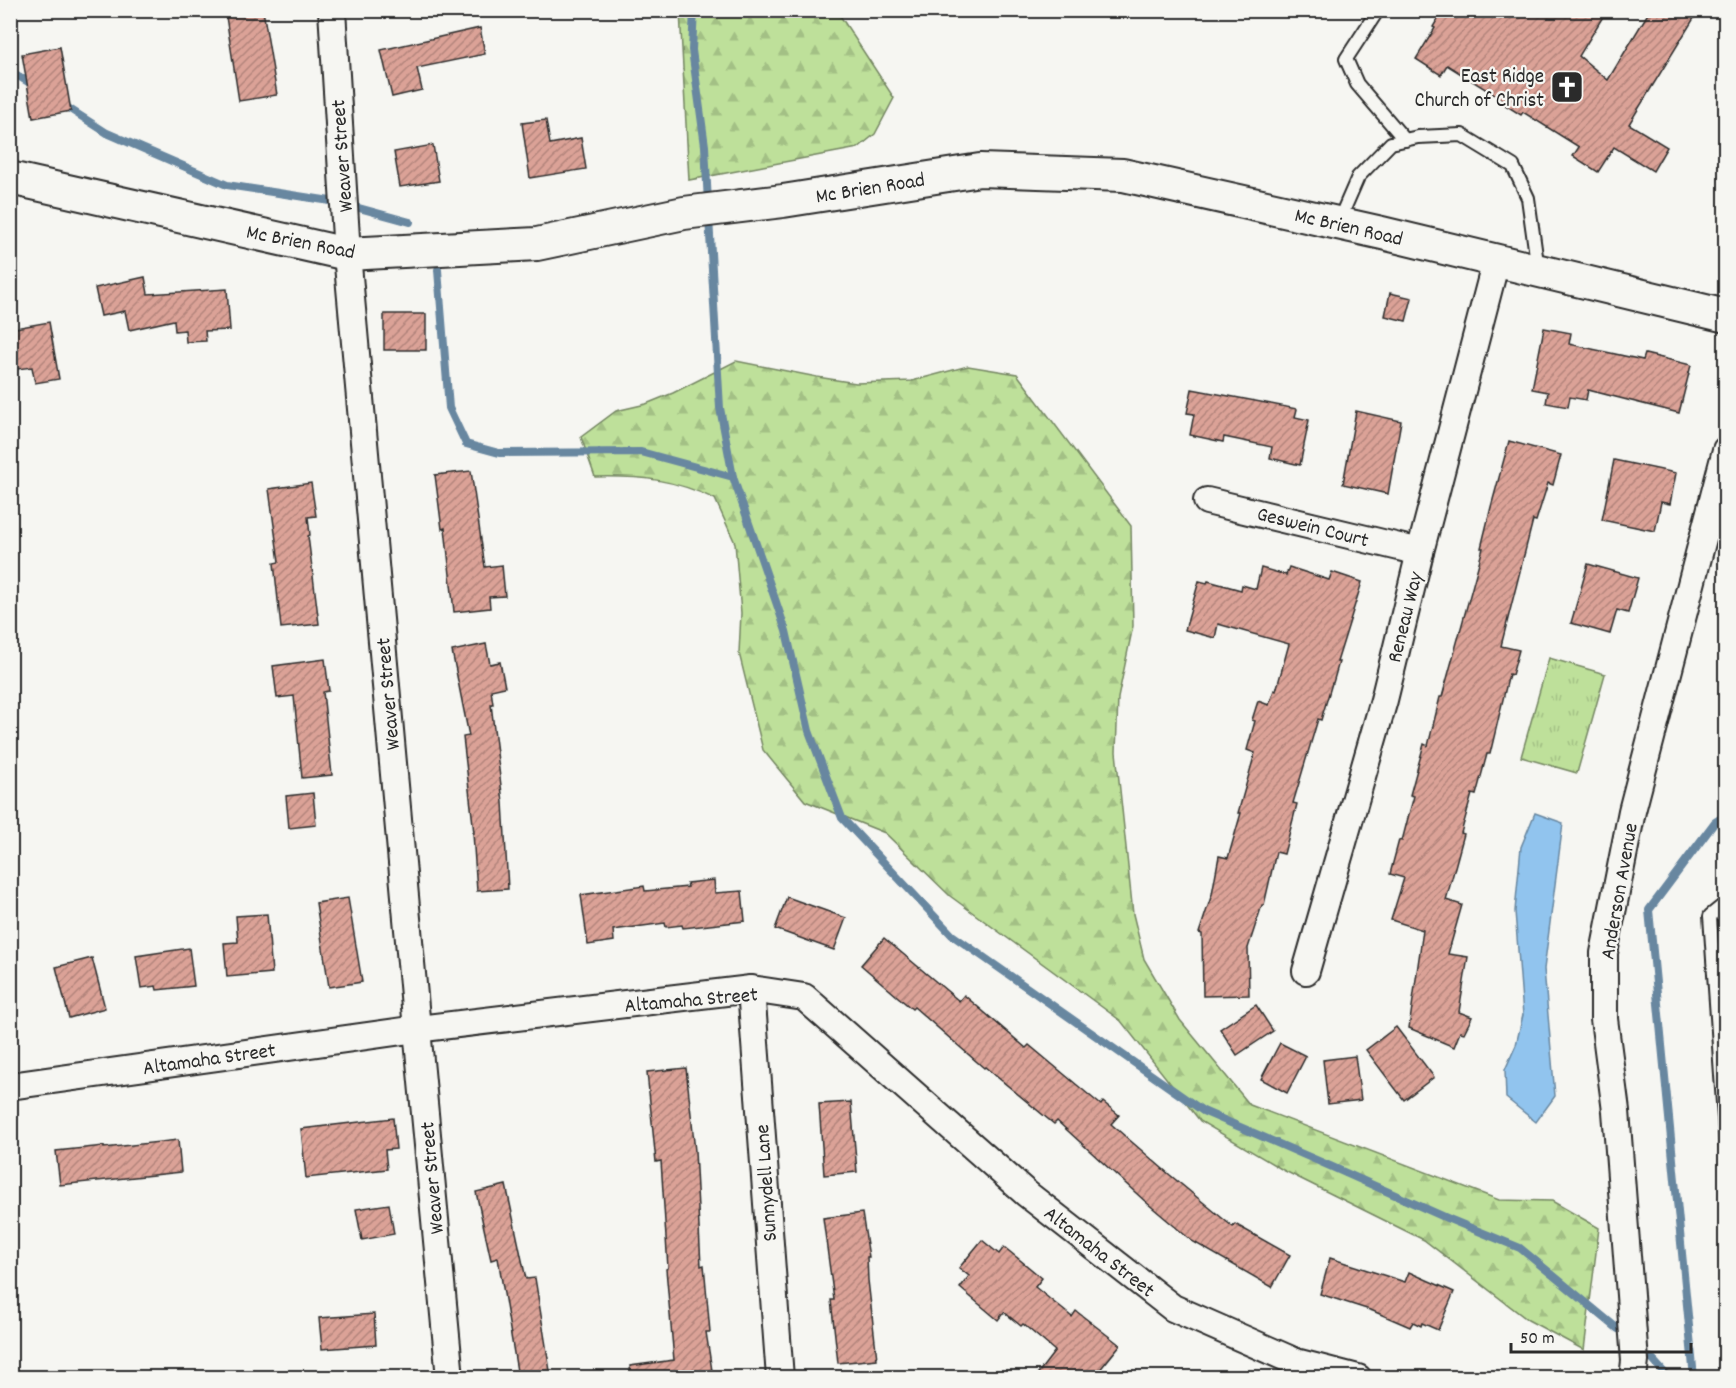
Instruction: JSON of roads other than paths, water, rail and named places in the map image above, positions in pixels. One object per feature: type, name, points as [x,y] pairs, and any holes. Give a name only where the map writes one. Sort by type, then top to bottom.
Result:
[{"type":"street","name":"Weaver Street","points":[[332,10],[347,254],[450,1377]]},
{"type":"street","name":"Mc Brien Road","points":[[10,178],[347,254],[537,244],[684,213],[783,201],[980,170],[1123,175],[1338,223],[1725,316]]},
{"type":"street","name":"Reneau Way","points":[[1306,971],[1384,700],[1496,261]]},
{"type":"street","name":"Anderson Avenue","points":[[1634,1377],[1635,1361],[1616,1111],[1604,1019],[1604,953],[1632,811],[1725,450]]},
{"type":"street","name":"Geswein Court","points":[[1207,501],[1420,552]]},
{"type":"street","name":"Altamaha Street","points":[[10,1086],[417,1029],[751,989],[804,997],[1027,1194],[1173,1308],[1296,1362],[1354,1377]]},
{"type":"street","name":"Sunnydell Lane","points":[[751,989],[780,1377]]},
{"type":"lane","points":[[1378,10],[1346,59],[1357,84],[1405,140]]},
{"type":"lane","points":[[1338,223],[1358,177],[1391,143],[1418,136],[1462,135],[1513,166],[1528,198],[1538,271]]},
{"type":"lane","points":[[1725,903],[1710,916],[1725,1147]]},
{"type":"water","points":[[1535,813],[1563,823],[1544,969],[1555,1096],[1536,1122],[1506,1098],[1505,1070],[1516,1045],[1523,1015],[1515,911],[1521,847]]},
{"type":"waterway","points":[[694,10],[692,50],[705,146],[708,203]]},
{"type":"waterway","points":[[10,71],[35,86]]},
{"type":"waterway","points":[[62,104],[107,133],[227,185],[337,202],[410,222]]},
{"type":"waterway","points":[[709,218],[720,408],[733,477],[786,631],[809,731],[842,818],[952,935],[1203,1111],[1520,1248],[1618,1329]]},
{"type":"waterway","points":[[438,270],[449,408],[466,444],[499,453],[641,452],[733,477]]},
{"type":"waterway","points":[[1694,1378],[1649,910],[1715,822],[1726,815]]},
{"type":"waterway","points":[[1651,1358],[1669,1378]]},
{"type":"place","name":"East Ridge Church of Christ","points":[[1567,87]]}]
